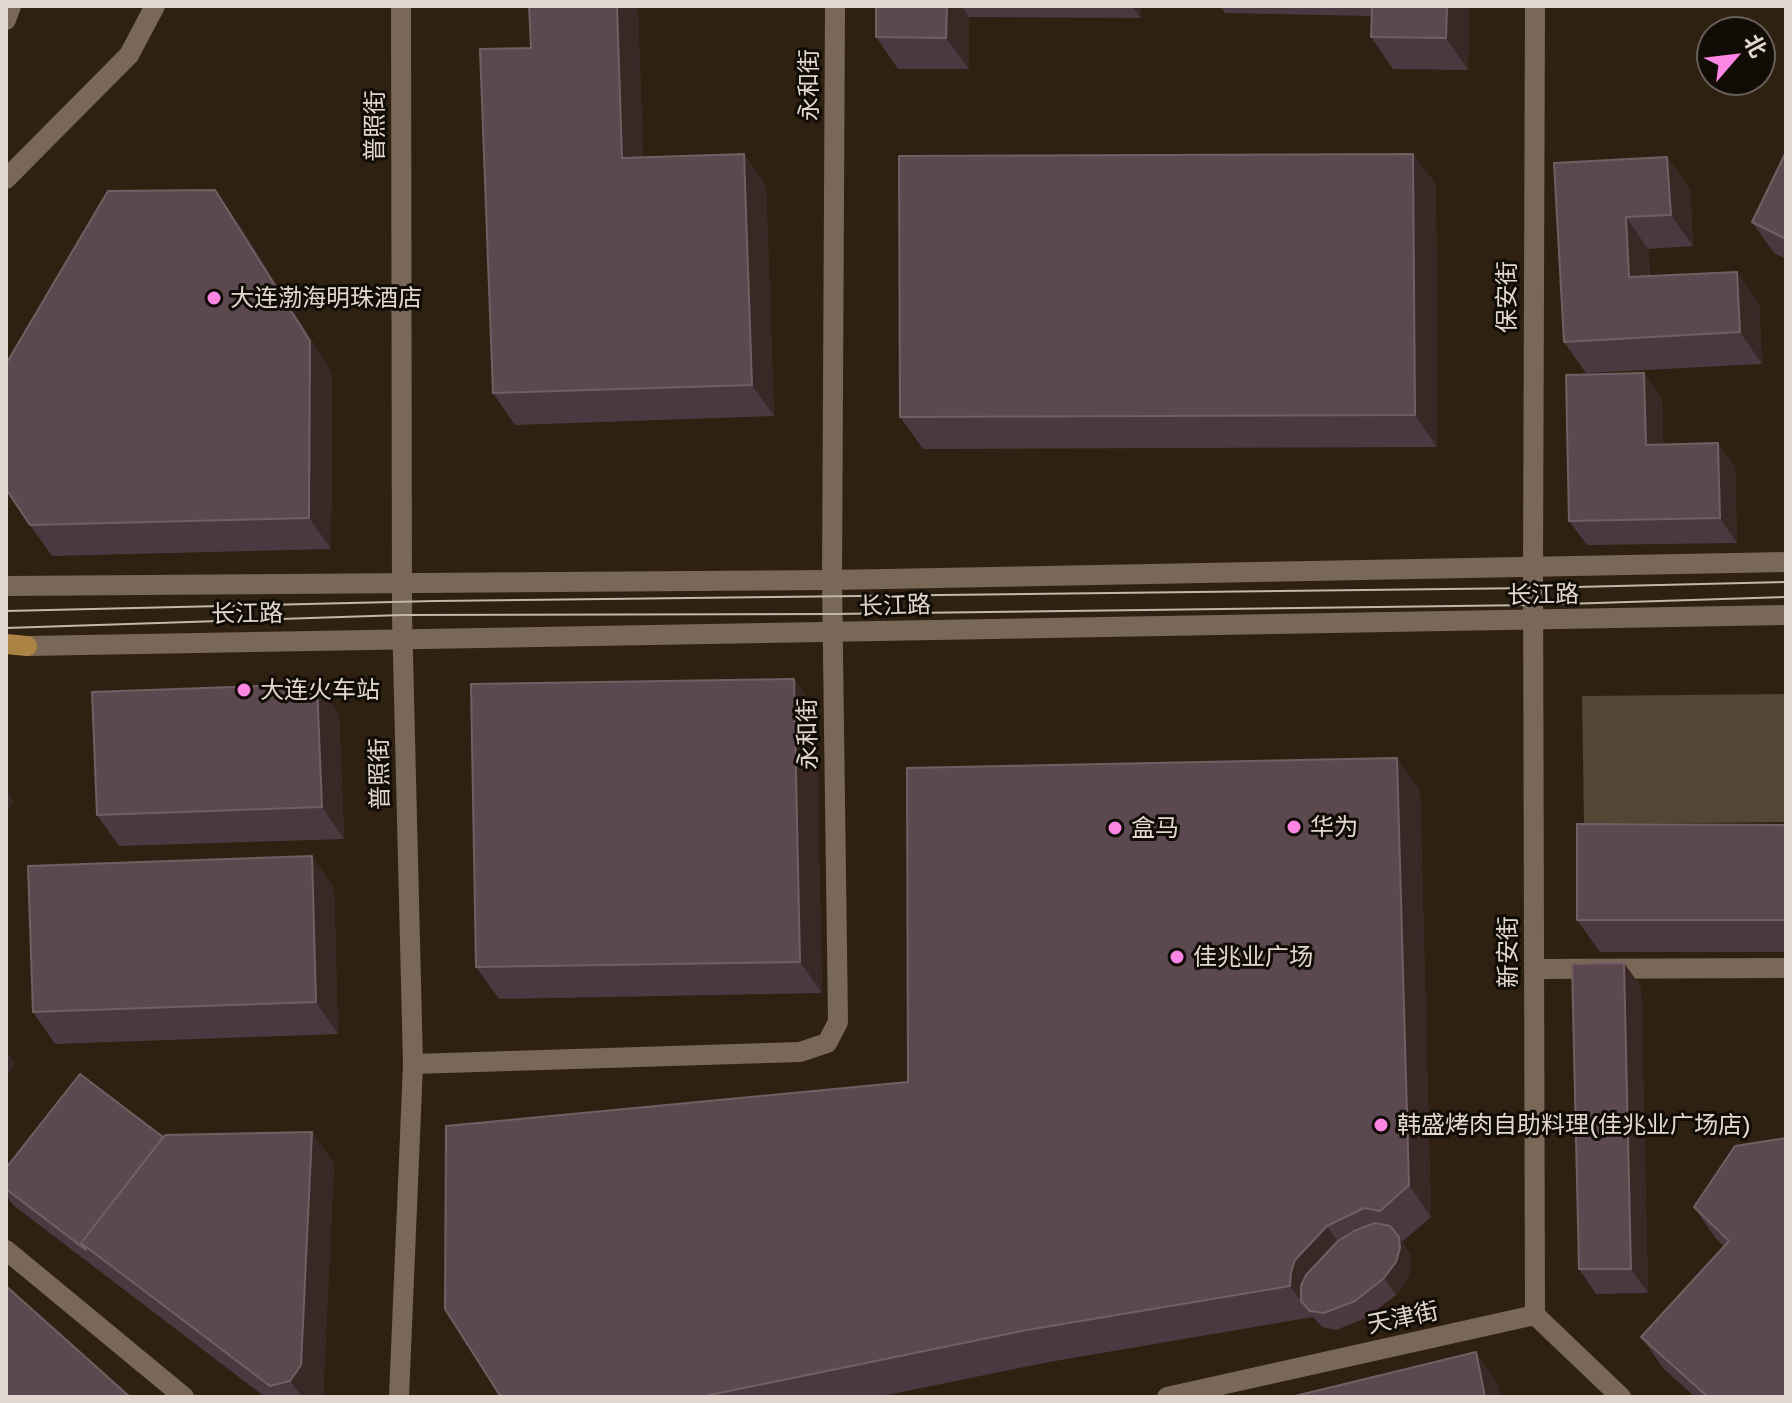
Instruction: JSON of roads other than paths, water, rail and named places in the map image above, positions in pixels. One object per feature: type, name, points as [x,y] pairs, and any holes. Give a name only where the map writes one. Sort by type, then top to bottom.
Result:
[{"type":"street","points":[[6,20],[11,6]]},
{"type":"street","points":[[6,179],[129,55],[155,6]]},
{"type":"street","name":"普照街","points":[[399,1397],[413,1064],[403,637],[401,6]]},
{"type":"street","name":"永和街","points":[[413,1064],[800,1052],[827,1043],[838,1022],[832,633],[835,6]]},
{"type":"street","name":"保安街","points":[[1533,578],[1535,6]]},
{"type":"street","name":"长江路","points":[[6,586],[1533,578],[1786,562]]},
{"type":"street","name":"新安街","points":[[1533,578],[1535,1315]]},
{"type":"street","name":"长江路","points":[[16,645],[1108,626],[1533,622],[1786,615]]},
{"type":"street","points":[[1534,969],[1786,968]]},
{"type":"street","points":[[6,1250],[184,1397]]},
{"type":"street","points":[[1535,1315],[1621,1397]]},
{"type":"street","name":"天津街","points":[[1167,1397],[1535,1315]]},
{"type":"tram line","points":[[6,611],[436,601],[1533,588],[1786,582]]},
{"type":"tram line","points":[[6,628],[402,615],[833,614],[1533,605],[1786,597]]},
{"type":"place","name":"大连渤海明珠酒店","points":[[214,298]]},
{"type":"place","name":"大连火车站","points":[[244,690]]},
{"type":"place","name":"华为","points":[[1294,827]]},
{"type":"place","name":"盒马","points":[[1115,828]]},
{"type":"place","name":"佳兆业广场","points":[[1177,957]]},
{"type":"place","name":"韩盛烤肉自助料理(佳兆业广场店)","points":[[1381,1125]]}]
